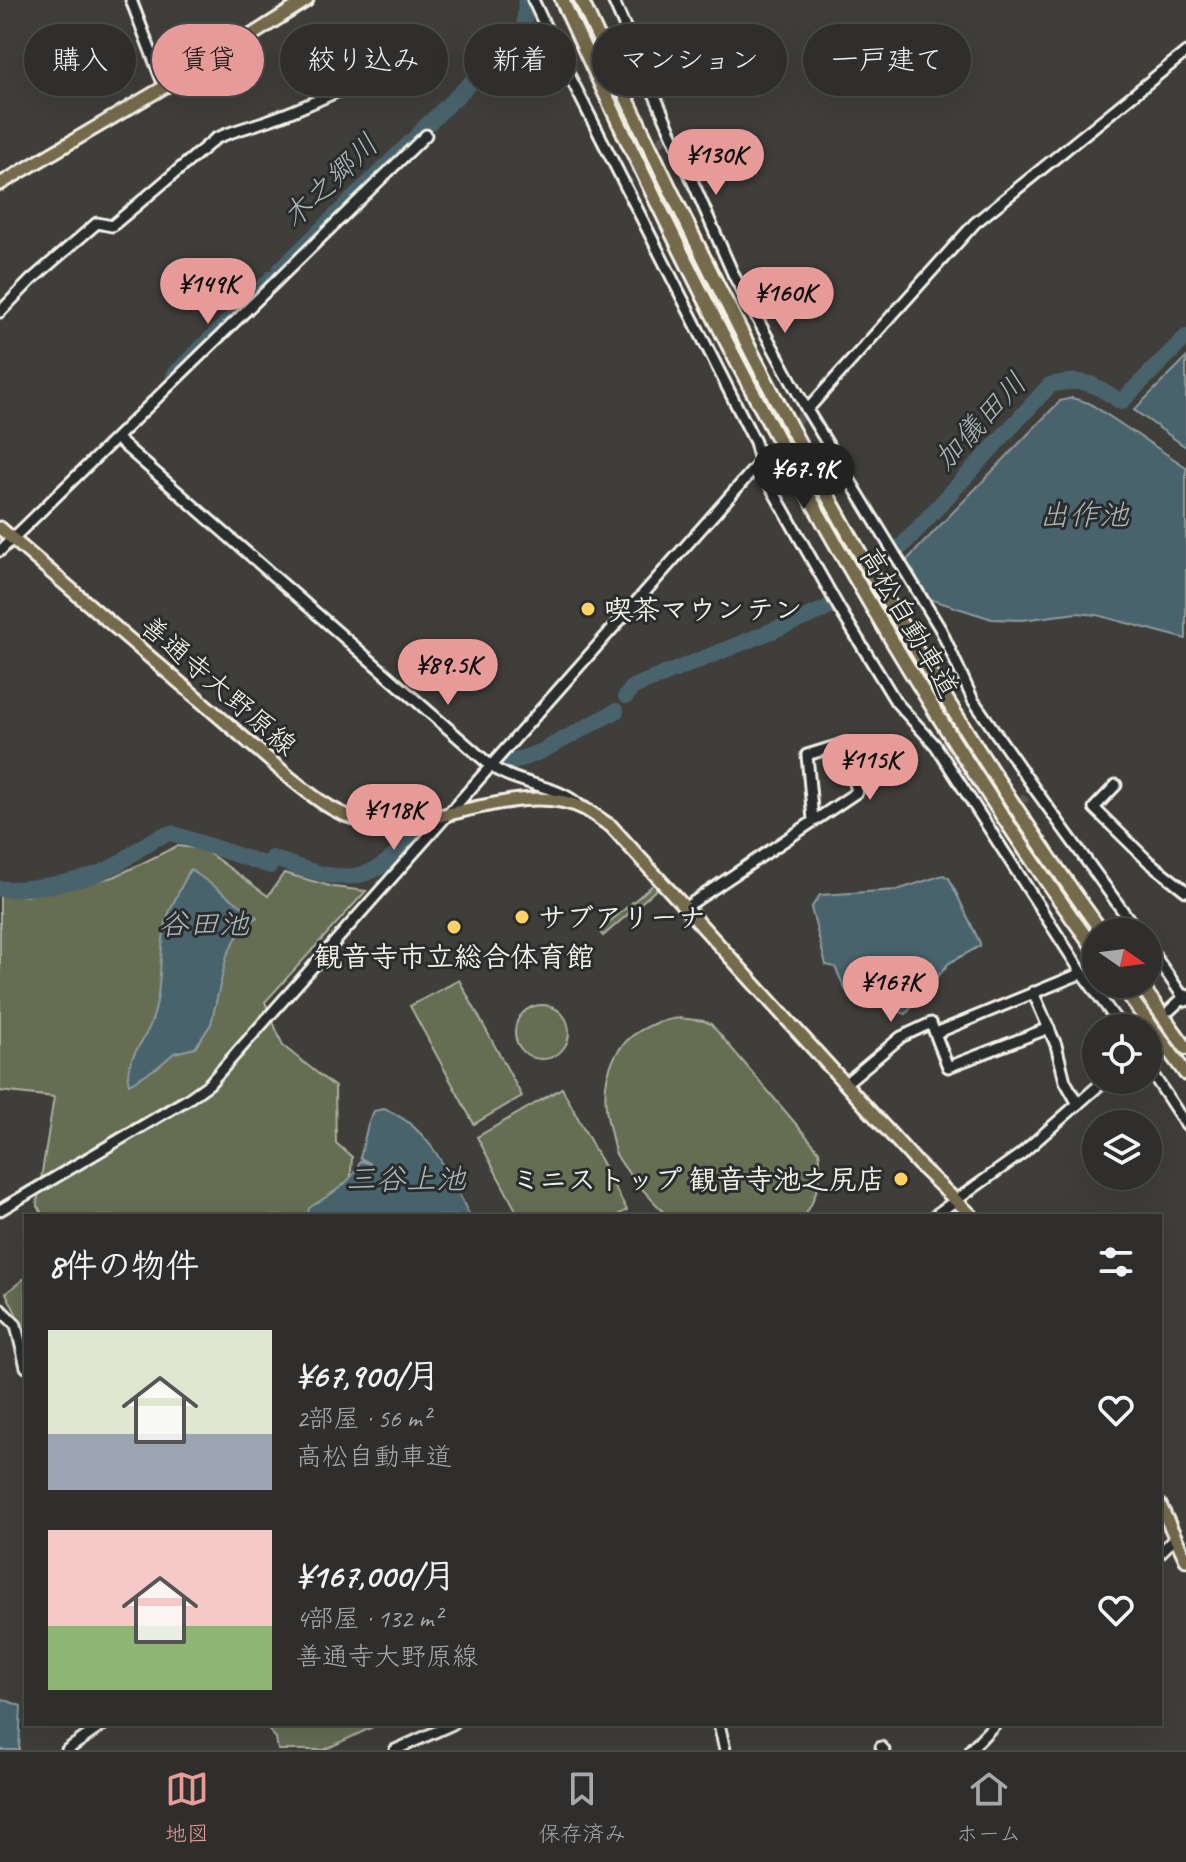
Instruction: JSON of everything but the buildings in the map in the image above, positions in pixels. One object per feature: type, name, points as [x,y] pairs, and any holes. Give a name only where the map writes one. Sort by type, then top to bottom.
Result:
[{"type":"highway","name":"高松自動車道","points":[[562,0],[614,115],[718,328],[812,501],[960,752],[1082,931]]},
{"type":"highway","name":"高松自動車道","points":[[581,0],[631,109],[818,483],[936,682],[1092,918]]},
{"type":"highway","points":[[1130,998],[1186,1074]]},
{"type":"highway","points":[[1150,998],[1186,1048]]},
{"type":"main road","points":[[264,27],[307,0]]},
{"type":"main road","points":[[0,184],[152,93]]},
{"type":"main road","name":"善通寺大野原線","points":[[0,528],[318,800],[338,813],[380,823],[536,800],[560,801],[584,809],[621,836],[919,1165],[970,1214]]},
{"type":"main road","points":[[1162,1509],[1186,1560]]},
{"type":"street","points":[[131,0],[152,55]]},
{"type":"street","points":[[533,0],[755,442],[763,473],[896,702],[936,746],[1082,973],[936,1033]]},
{"type":"street","points":[[613,0],[734,276],[807,410],[941,630],[973,700],[1128,918]]},
{"type":"street","points":[[807,410],[975,223],[1186,52]]},
{"type":"street","points":[[0,312],[31,280],[97,223],[112,226],[215,139],[234,129],[261,123],[326,96]]},
{"type":"street","points":[[0,551],[426,135]]},
{"type":"street","points":[[117,439],[491,766],[503,774],[568,796],[584,809]]},
{"type":"street","points":[[0,1210],[209,1084],[761,461]]},
{"type":"street","points":[[686,907],[857,792],[846,743],[807,755],[813,820]]},
{"type":"street","points":[[1116,785],[1094,808],[1149,862],[1186,891]]},
{"type":"street","points":[[1026,797],[1034,788]]},
{"type":"street","points":[[1162,966],[1185,998],[1170,1010]]},
{"type":"street","points":[[1033,992],[1049,1028],[1065,1081],[1078,1104]]},
{"type":"street","points":[[846,1083],[901,1037],[931,1023],[948,1067],[1049,1028]]},
{"type":"street","points":[[1162,1088],[1186,1125]]},
{"type":"street","points":[[937,1214],[1021,1154],[1089,1094]]},
{"type":"street","points":[[0,1309],[16,1325],[24,1359]]},
{"type":"street","points":[[1162,1551],[1175,1538]]},
{"type":"street","points":[[67,1750],[101,1726]]},
{"type":"street","points":[[395,1750],[449,1726]]},
{"type":"street","points":[[719,1726],[725,1750]]},
{"type":"street","points":[[970,1750],[993,1726]]},
{"type":"green space","points":[[177,846],[203,849],[268,896],[284,873],[333,887],[366,891],[265,1002],[283,1046],[335,1087],[336,1143],[352,1157],[348,1214],[42,1214],[37,1204],[54,1097],[0,1091],[0,894],[26,896],[114,877]]},
{"type":"green space","points":[[654,884],[658,888],[603,936],[599,931]]},
{"type":"green space","points":[[459,980],[522,1096],[474,1124],[410,1006]]},
{"type":"green space","points":[[542,1005],[561,1013],[569,1032],[561,1051],[542,1059],[523,1051],[515,1032],[523,1013]]},
{"type":"green space","points":[[679,1018],[711,1024],[819,1151],[818,1185],[806,1214],[665,1214],[621,1162],[614,1148],[606,1109],[609,1071],[626,1042],[658,1023]]},
{"type":"green space","points":[[562,1088],[627,1210],[620,1214],[518,1214],[477,1137]]},
{"type":"green space","points":[[24,1279],[24,1330],[6,1293]]},
{"type":"green space","points":[[265,1726],[375,1726],[324,1750],[278,1750],[276,1738]]},
{"type":"water","points":[[1186,358],[1186,447],[1134,410]]},
{"type":"water","name":"出作池","points":[[1072,398],[1089,403],[1186,467],[1186,639],[1097,615],[1077,613],[1022,620],[992,619],[926,598],[905,562],[1060,401]]},
{"type":"water","name":"谷田池","points":[[190,869],[257,917],[238,935],[227,955],[211,1024],[195,1048],[174,1053],[158,1067],[129,1084],[131,1060],[155,1010],[167,919]]},
{"type":"water","points":[[943,875],[949,878],[980,946],[949,963],[906,1014],[846,991],[835,967],[826,965],[811,908],[820,895],[897,890]]},
{"type":"water","name":"三谷上池","points":[[384,1109],[400,1117],[426,1140],[446,1169],[469,1214],[308,1213],[309,1208],[351,1177],[360,1161],[371,1164],[360,1158],[374,1111]]},
{"type":"water","points":[[0,1698],[21,1706],[19,1750],[0,1750]]},
{"type":"waterway","name":"木之郷川","points":[[423,129],[524,31],[526,0]]},
{"type":"waterway","name":"木之郷川","points":[[280,270],[420,133]]},
{"type":"waterway","name":"木之郷川","points":[[174,375],[272,278]]},
{"type":"waterway","name":"加儀田川","points":[[901,547],[1050,385],[1088,383],[1121,402],[1186,337]]},
{"type":"waterway","name":"加儀田川","points":[[626,696],[633,687],[826,609],[831,604]]},
{"type":"waterway","name":"加儀田川","points":[[510,763],[542,751],[616,711]]},
{"type":"waterway","name":"加儀田川","points":[[272,858],[324,874],[363,874],[389,860],[422,825]]},
{"type":"waterway","name":"加儀田川","points":[[0,889],[43,886],[91,876],[116,865],[149,842],[171,833],[270,866]]},
{"type":"tunnel","points":[[624,184],[669,132]]},
{"type":"tunnel","points":[[693,322],[734,276]]},
{"type":"tunnel","points":[[761,461],[807,410]]},
{"type":"tunnel","points":[[995,830],[1026,797]]},
{"type":"place","name":"喫茶マウンテン","points":[[588,609]]},
{"type":"place","name":"サブアリーナ","points":[[522,917]]},
{"type":"place","name":"観音寺市立総合体育館","points":[[454,927]]},
{"type":"place","name":"ミニストップ 観音寺池之尻店","points":[[901,1179]]}]
